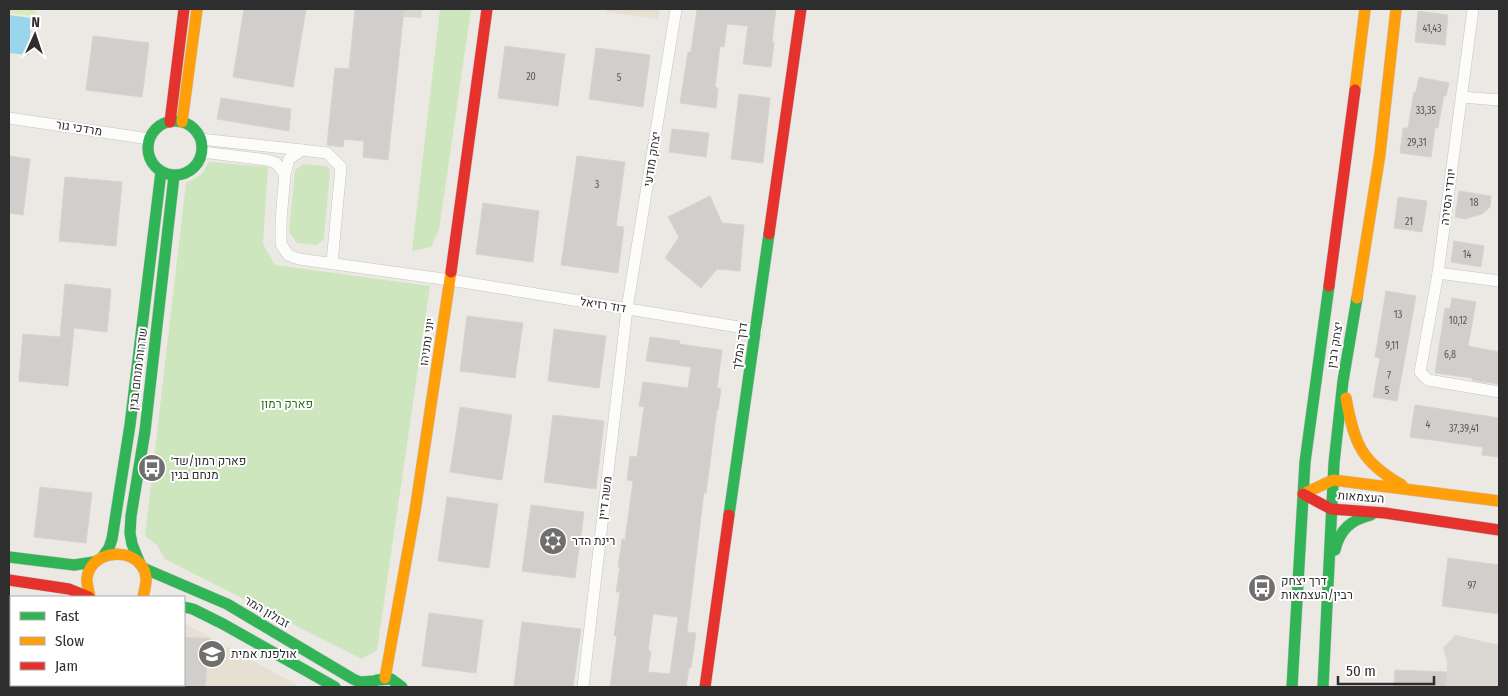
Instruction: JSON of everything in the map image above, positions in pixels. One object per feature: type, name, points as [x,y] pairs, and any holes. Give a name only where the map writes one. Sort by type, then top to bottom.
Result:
[{"type":"street","points":[[176,122],[184,9]]},
{"type":"street","points":[[176,122],[197,9]]},
{"type":"street","name":"יוני נתניהו","points":[[376,682],[407,565],[450,280],[487,9]]},
{"type":"street","name":"יצחק מודעי","points":[[627,309],[676,9]]},
{"type":"street","name":"דרך המלך","points":[[706,687],[801,9]]},
{"type":"street","name":"יצחק רבין","points":[[1292,687],[1305,462],[1346,165],[1365,9]]},
{"type":"street","name":"יצחק רבין","points":[[1324,687],[1331,510],[1343,381],[1380,154],[1396,9]]},
{"type":"street","name":"יורדי הסירה","points":[[1473,9],[1438,273],[1420,372],[1428,380],[1499,392]]},
{"type":"street","points":[[1461,97],[1499,100]]},
{"type":"street","name":"מרדכי גור","points":[[9,118],[149,139]]},
{"type":"street","points":[[176,122],[190,126],[196,132],[200,140],[202,152],[195,166],[189,171],[174,176],[161,172],[155,167],[148,154],[149,139],[154,131],[161,125],[176,122]]},
{"type":"street","points":[[200,140],[327,153],[340,167],[332,263]]},
{"type":"street","points":[[302,150],[289,159],[285,174],[281,244],[288,255],[299,259],[450,280]]},
{"type":"street","points":[[202,152],[268,160],[276,163],[285,174]]},
{"type":"street","name":"שדרות מנחם בגין","points":[[104,555],[112,540],[130,425],[161,172]]},
{"type":"street","name":"שדרות מנחם בגין","points":[[143,596],[147,588],[146,577],[132,544],[130,533],[131,516],[145,431],[174,176]]},
{"type":"street","points":[[1438,273],[1499,281]]},
{"type":"street","name":"דוד רזיאל","points":[[450,280],[757,330]]},
{"type":"street","name":"משה דיין","points":[[583,687],[627,309]]},
{"type":"street","points":[[1343,381],[1351,428],[1363,456],[1387,477],[1412,490]]},
{"type":"street","name":"העצמאות","points":[[1303,494],[1333,480],[1499,501]]},
{"type":"street","name":"העצמאות","points":[[1303,494],[1331,510],[1385,513],[1499,530]]},
{"type":"street","points":[[1329,578],[1338,535],[1354,519],[1385,513]]},
{"type":"street","name":"זבולון המר","points":[[104,555],[120,553],[134,558],[141,566],[227,604],[353,679],[360,682],[376,682]]},
{"type":"street","points":[[90,596],[86,582],[90,568],[94,562],[104,555]]},
{"type":"street","points":[[9,557],[74,565],[94,562]]},
{"type":"street","points":[[9,580],[62,587],[87,596]]},
{"type":"street","points":[[185,607],[193,609],[223,624],[335,687]]},
{"type":"street","points":[[376,682],[398,682],[402,687]]},
{"type":"shaded area","points":[[404,9],[422,9],[421,18],[403,17]]},
{"type":"shaded area","points":[[607,9],[660,9],[658,19],[606,12]]},
{"type":"shaded area","name":"אולפנת אמית","points":[[185,624],[301,687],[133,687],[185,686]]},
{"type":"shaded area","points":[[1455,635],[1499,645],[1499,687],[1447,687],[1447,661],[1443,648]]},
{"type":"green space","points":[[9,9],[36,9],[35,16],[9,13]]},
{"type":"green space","points":[[440,9],[471,9],[439,230],[431,247],[412,251]]},
{"type":"green space","name":"פארק רמון","points":[[209,162],[268,167],[263,244],[275,265],[430,286],[377,650],[362,659],[165,559],[157,545],[145,536],[186,183],[201,175]]},
{"type":"green space","points":[[304,164],[327,166],[330,170],[324,239],[317,245],[297,243],[289,232],[295,170]]},
{"type":"water","points":[[9,15],[31,18],[29,55],[9,53]]},
{"type":"building","points":[[244,9],[306,9],[293,87],[233,77]]},
{"type":"building","points":[[355,9],[404,9],[388,160],[363,157],[364,141],[344,139],[343,147],[327,145],[335,68],[349,69]]},
{"type":"building","points":[[697,9],[776,9],[771,67],[743,64],[748,26],[727,24],[724,47],[720,46],[715,87],[718,88],[716,108],[680,103],[688,52],[691,52]]},
{"type":"building","points":[[1418,11],[1448,15],[1445,45],[1415,42]]},
{"type":"building","points":[[93,36],[149,43],[142,97],[86,90]]},
{"type":"building","points":[[505,46],[565,54],[558,106],[498,98]]},
{"type":"building","points":[[596,48],[650,55],[643,107],[589,99]]},
{"type":"building","points":[[1419,77],[1449,83],[1446,96],[1444,95],[1438,128],[1435,128],[1431,157],[1400,153],[1403,128],[1408,128],[1414,92],[1416,92]]},
{"type":"building","points":[[739,94],[770,98],[763,163],[731,159]]},
{"type":"building","points":[[221,98],[291,109],[289,131],[217,119]]},
{"type":"building","points":[[672,129],[709,133],[706,157],[669,152]]},
{"type":"building","points":[[9,156],[30,159],[23,215],[9,213]]},
{"type":"building","points":[[577,156],[625,162],[616,226],[624,227],[618,273],[561,265]]},
{"type":"building","points":[[65,177],[122,182],[116,246],[59,241]]},
{"type":"building","points":[[1459,191],[1491,196],[1490,207],[1482,214],[1465,219],[1455,217]]},
{"type":"building","points":[[710,196],[722,223],[744,225],[740,271],[717,269],[701,288],[665,258],[679,237],[668,217]]},
{"type":"building","points":[[1398,197],[1427,201],[1422,232],[1394,228]]},
{"type":"building","points":[[483,203],[539,211],[533,262],[476,254]]},
{"type":"building","points":[[1454,241],[1484,246],[1481,267],[1451,262]]},
{"type":"building","points":[[65,284],[111,289],[107,332],[74,328],[68,386],[19,381],[23,334],[60,337]]},
{"type":"building","points":[[1386,291],[1416,296],[1397,401],[1373,397],[1380,358],[1375,357]]},
{"type":"building","points":[[1452,298],[1476,302],[1468,346],[1499,352],[1498,384],[1435,373],[1445,308],[1450,309]]},
{"type":"building","points":[[467,316],[523,323],[515,378],[460,371]]},
{"type":"building","points":[[554,329],[606,336],[599,388],[548,381]]},
{"type":"building","points":[[650,337],[680,341],[679,344],[722,350],[717,388],[721,388],[706,493],[704,492],[687,632],[696,633],[686,687],[610,687],[617,636],[614,636],[620,592],[616,592],[620,567],[618,567],[622,539],[625,540],[633,481],[627,480],[630,456],[637,457],[644,407],[639,406],[643,382],[688,388],[691,367],[646,361]],"holes":[[[653,614],[678,617],[670,674],[648,672],[651,651],[648,651]]]},
{"type":"building","points":[[1415,405],[1499,418],[1499,457],[1482,455],[1483,447],[1410,437]]},
{"type":"building","points":[[460,407],[512,415],[502,480],[450,472]]},
{"type":"building","points":[[553,415],[604,421],[596,489],[544,482]]},
{"type":"building","points":[[40,487],[92,493],[86,543],[34,537]]},
{"type":"building","points":[[447,497],[498,504],[489,568],[438,561]]},
{"type":"building","name":"רינת הדר","points":[[531,505],[584,512],[575,578],[522,571]]},
{"type":"building","points":[[1448,558],[1499,565],[1499,614],[1442,606]]},
{"type":"building","points":[[429,613],[483,620],[476,673],[422,666]]},
{"type":"building","points":[[522,622],[581,629],[573,687],[514,686]]},
{"type":"building","points":[[185,637],[209,639],[205,687],[184,687]]},
{"type":"building","points":[[1395,670],[1447,672],[1446,687],[1394,687]]},
{"type":"traffic: fast","points":[[170,121],[180,121],[190,125],[198,133],[202,148],[198,163],[190,171],[180,175],[170,175],[160,171],[152,163],[148,153],[148,143],[152,133],[160,125],[170,121]]},
{"type":"traffic: fast","points":[[104,555],[112,539],[130,425],[161,172]]},
{"type":"traffic: fast","points":[[140,564],[132,544],[130,533],[131,516],[145,431],[174,176]]},
{"type":"traffic: fast","points":[[729,515],[769,234]]},
{"type":"traffic: fast","points":[[1292,687],[1305,462],[1329,286]]},
{"type":"traffic: fast","points":[[1323,687],[1334,463],[1343,381],[1357,298]]},
{"type":"traffic: fast","points":[[1335,550],[1340,536],[1347,526],[1371,515]]},
{"type":"traffic: fast","points":[[9,557],[74,565],[94,562]]},
{"type":"traffic: fast","points":[[143,568],[227,604],[353,679],[360,682],[375,681]]},
{"type":"traffic: fast","points":[[185,607],[193,609],[223,624],[335,687]]},
{"type":"traffic: fast","points":[[377,680],[391,679],[402,687]]},
{"type":"traffic: slow","points":[[182,122],[197,9]]},
{"type":"traffic: slow","points":[[1355,90],[1365,9]]},
{"type":"traffic: slow","points":[[1357,298],[1380,154],[1396,9]]},
{"type":"traffic: slow","points":[[385,678],[415,511],[451,272]]},
{"type":"traffic: slow","points":[[1346,398],[1352,427],[1362,450],[1377,468],[1402,485]]},
{"type":"traffic: slow","points":[[1303,494],[1333,480],[1499,501]]},
{"type":"traffic: slow","points":[[90,596],[87,578],[91,568],[97,560],[116,554],[136,560],[142,567],[146,577],[143,596]]},
{"type":"traffic: jam","points":[[170,122],[184,9]]},
{"type":"traffic: jam","points":[[451,272],[487,9]]},
{"type":"traffic: jam","points":[[769,234],[801,9]]},
{"type":"traffic: jam","points":[[1329,286],[1355,90]]},
{"type":"traffic: jam","points":[[1303,494],[1331,509],[1385,513],[1499,530]]},
{"type":"traffic: jam","points":[[705,687],[729,515]]},
{"type":"traffic: jam","points":[[9,580],[69,589],[86,596]]},
{"type":"place","name":"פארק רמון/שד׳ מנחם בגין","points":[[152,468]]},
{"type":"place","name":"רינת הדר","points":[[553,541]]},
{"type":"place","name":"דרך יצחק רבין/העצמאות","points":[[1262,588]]},
{"type":"place","name":"אולפנת אמית","points":[[212,654]]}]
